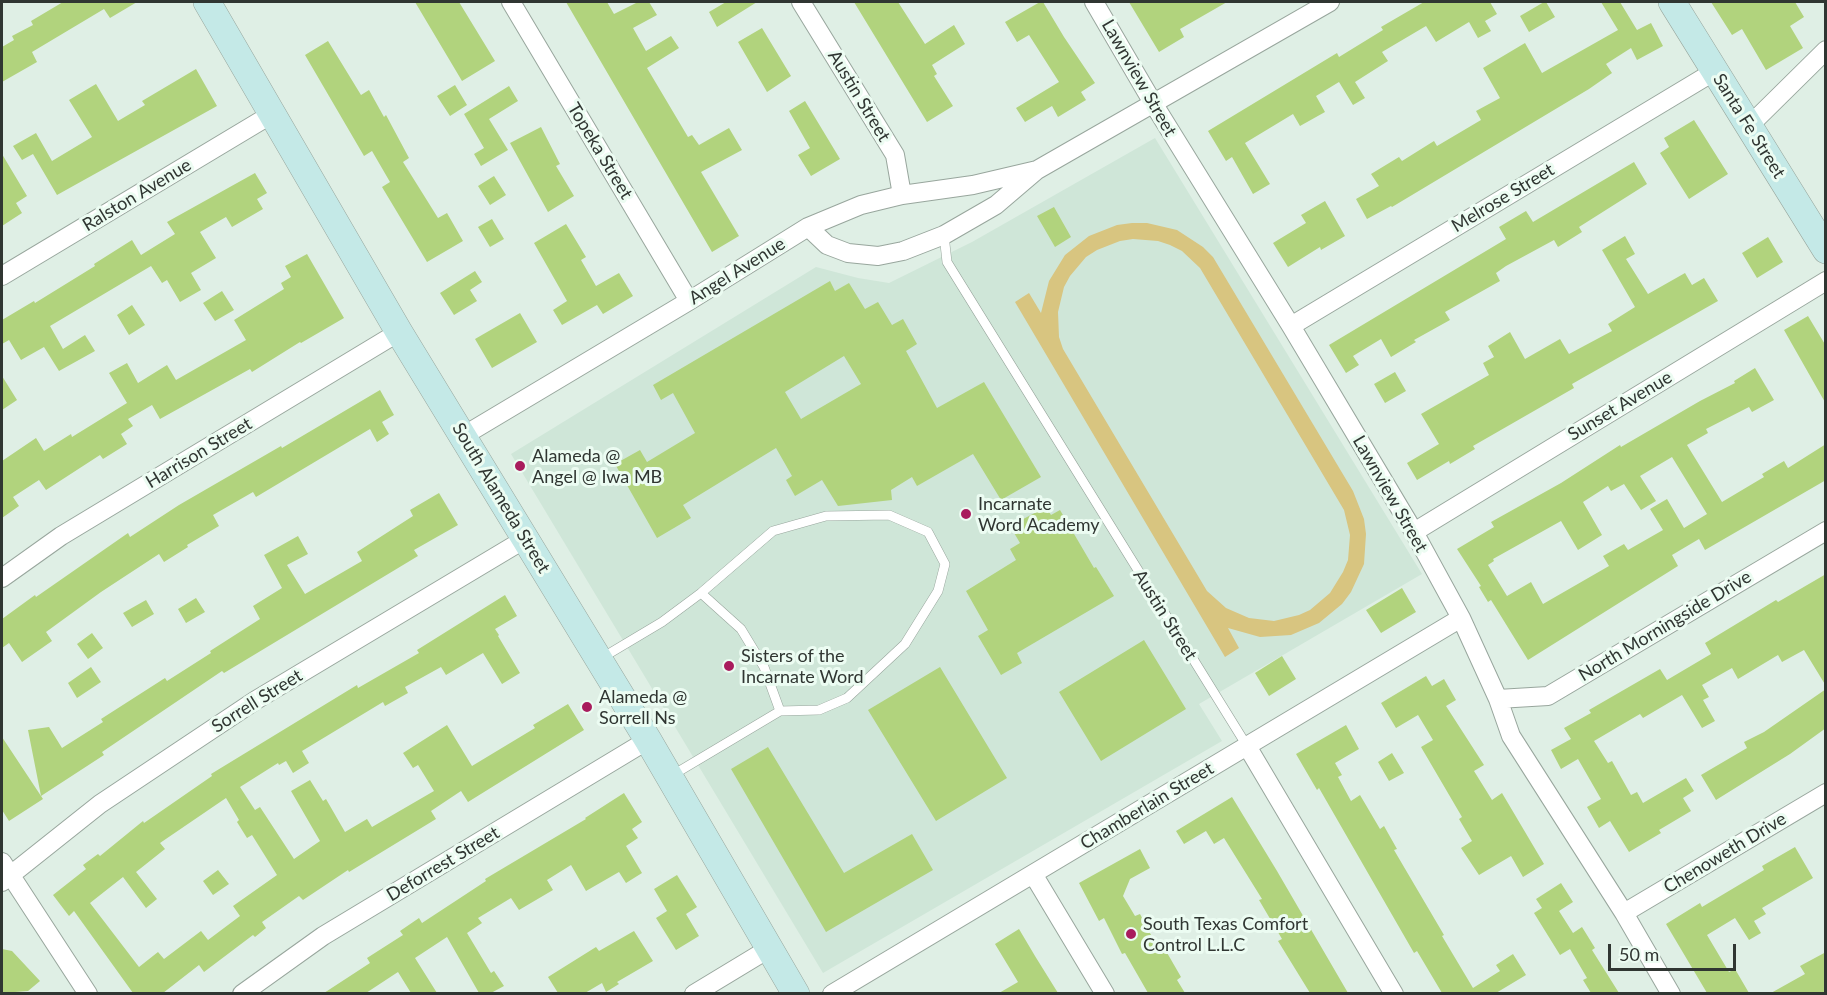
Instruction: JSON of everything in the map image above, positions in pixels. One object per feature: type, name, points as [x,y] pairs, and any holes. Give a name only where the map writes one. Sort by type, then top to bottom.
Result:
[{"type":"main road","name":"South Alameda Street","points":[[207,2],[399,332],[648,740],[796,993]]},
{"type":"main road","name":"Santa Fe Street","points":[[1672,2],[1824,241]]},
{"type":"street","name":"Topeka Street","points":[[511,2],[689,301]]},
{"type":"street","name":"Austin Street","points":[[801,2],[895,155],[902,195]]},
{"type":"street","name":"Lawnview Street","points":[[1094,2],[1153,104],[1291,326],[1414,532],[1461,618],[1498,699],[1511,736],[1624,913],[1671,993]]},
{"type":"street","points":[[808,227],[827,245],[848,253],[878,256],[903,251],[944,235],[996,205],[1036,170],[1330,2]]},
{"type":"street","points":[[1749,126],[1826,50]]},
{"type":"street","name":"Melrose Street","points":[[1291,326],[1715,71]]},
{"type":"street","name":"Ralston Avenue","points":[[2,276],[272,114]]},
{"type":"street","name":"Angel Avenue","points":[[463,436],[808,227],[861,205],[902,195],[973,185],[1036,170]]},
{"type":"street","name":"Sunset Avenue","points":[[1414,532],[1826,281]]},
{"type":"street","name":"Harrison Street","points":[[2,578],[61,536],[399,332]]},
{"type":"street","name":"North Morningside Drive","points":[[1498,699],[1548,696],[1826,531]]},
{"type":"street","name":"Sorrell Street","points":[[4,873],[100,804],[256,700],[525,539]]},
{"type":"street","name":"Chamberlain Street","points":[[832,993],[1461,618]]},
{"type":"street","name":"Deforrest Street","points":[[242,993],[323,936],[648,740]]},
{"type":"street","name":"Austin Street","points":[[1247,746],[1394,993]]},
{"type":"street","name":"Chenoweth Drive","points":[[1624,913],[1826,793]]},
{"type":"street","points":[[4,873],[88,993]]},
{"type":"street","points":[[1033,874],[1105,993]]},
{"type":"street","points":[[694,993],[770,948]]},
{"type":"lane","name":"Austin Street","points":[[944,235],[947,262],[1247,746]]},
{"type":"lane","points":[[599,660],[662,622],[701,593],[773,531],[826,516],[889,515],[928,532],[945,564],[938,591],[905,644],[847,698],[819,710],[780,711],[669,777]]},
{"type":"lane","points":[[701,593],[741,628],[764,667],[780,711]]},
{"type":"shaded area","name":"Incarnate Word Academy","points":[[1155,138],[1422,574],[1199,704],[1222,741],[823,973],[511,454],[816,267],[889,283],[972,242]]},
{"type":"shaded area","points":[[1147,223],[1177,230],[1203,247],[1213,257],[1353,491],[1364,519],[1366,534],[1364,564],[1351,592],[1342,604],[1319,623],[1291,635],[1260,637],[1228,628],[1239,648],[1225,657],[1015,302],[1029,293],[1041,313],[1049,281],[1065,255],[1089,236],[1117,225]],"holes":[[[1133,239],[1158,241],[1182,251],[1200,268],[1344,510],[1350,535],[1348,560],[1343,572],[1330,593],[1310,610],[1299,615],[1274,621],[1249,618],[1226,608],[1207,591],[1063,349],[1059,337],[1058,312],[1064,287],[1086,257],[1120,241]]]},
{"type":"building","points":[[63,2],[137,2],[110,18],[104,9],[32,52],[37,62],[2,82],[2,47],[14,40],[12,36],[33,25],[31,21]]},
{"type":"building","points":[[415,2],[459,2],[495,61],[462,81]]},
{"type":"building","points":[[566,2],[607,2],[614,14],[638,2],[649,2],[657,15],[633,28],[646,51],[671,36],[679,48],[647,68],[688,137],[692,135],[699,145],[729,128],[742,150],[701,172],[739,236],[712,252]]},
{"type":"building","points":[[726,2],[757,2],[717,27],[709,12]]},
{"type":"building","points":[[854,2],[898,2],[925,44],[954,25],[965,44],[932,65],[937,74],[934,76],[953,106],[927,122]]},
{"type":"building","points":[[1043,2],[1095,83],[1081,92],[1086,100],[1058,117],[1052,106],[1025,122],[1016,108],[1059,82],[1029,35],[1017,42],[1005,22]]},
{"type":"building","points":[[1129,2],[1227,2],[1180,29],[1184,37],[1159,52]]},
{"type":"building","points":[[1424,2],[1490,2],[1497,14],[1485,21],[1491,31],[1478,38],[1469,22],[1436,42],[1426,26],[1382,52],[1388,61],[1355,82],[1365,98],[1353,105],[1339,82],[1316,96],[1325,112],[1300,126],[1293,114],[1245,143],[1270,184],[1253,194],[1232,157],[1226,161],[1208,131],[1337,53],[1339,57],[1383,30],[1381,27]]},
{"type":"building","points":[[1544,2],[1555,17],[1529,32],[1520,16]]},
{"type":"building","points":[[1601,2],[1620,2],[1637,30],[1651,23],[1663,46],[1637,60],[1631,48],[1606,64],[1612,73],[1589,89],[1392,207],[1367,219],[1356,199],[1379,186],[1371,174],[1399,157],[1402,161],[1434,141],[1437,146],[1481,120],[1476,111],[1500,98],[1483,68],[1525,43],[1542,73],[1618,30]]},
{"type":"building","points":[[1711,2],[1795,2],[1804,17],[1790,26],[1803,48],[1766,70],[1742,29],[1732,35]]},
{"type":"building","points":[[762,28],[791,76],[767,92],[738,42]]},
{"type":"building","points":[[328,41],[361,95],[369,90],[384,117],[386,115],[409,158],[403,162],[438,218],[447,213],[463,241],[427,262],[382,187],[390,182],[372,151],[364,156],[305,55]]},
{"type":"building","points":[[196,69],[217,106],[57,195],[33,154],[22,160],[13,146],[36,133],[52,161],[92,137],[69,100],[96,84],[118,121],[145,105],[142,101]]},
{"type":"building","points":[[455,85],[467,105],[450,116],[437,96]]},
{"type":"building","points":[[509,86],[518,101],[489,119],[508,150],[481,166],[474,154],[484,148],[464,114]]},
{"type":"building","points":[[805,101],[840,159],[811,176],[798,155],[810,148],[789,111]]},
{"type":"building","points":[[1694,120],[1728,174],[1689,199],[1660,153],[1669,147],[1664,138]]},
{"type":"building","points":[[541,127],[560,164],[556,166],[574,196],[548,212],[510,143]]},
{"type":"building","points":[[2,154],[27,196],[16,203],[22,213],[2,226]]},
{"type":"building","points":[[1634,162],[1647,184],[1579,227],[1582,232],[1558,247],[1554,240],[1506,266],[1496,273],[1500,281],[1445,312],[1450,320],[1414,340],[1416,342],[1391,357],[1381,339],[1353,356],[1359,365],[1346,373],[1329,345],[1506,239],[1499,227],[1526,211],[1533,222]]},
{"type":"building","points":[[255,173],[267,193],[257,199],[263,209],[232,227],[226,217],[200,232],[216,258],[191,273],[201,290],[180,302],[167,280],[162,283],[151,266],[50,326],[63,349],[85,335],[95,351],[59,371],[44,347],[21,360],[9,340],[2,344],[2,320],[34,301],[35,303],[132,240],[141,255],[175,234],[167,222]]},
{"type":"building","points":[[494,176],[506,195],[490,205],[478,186]]},
{"type":"building","points":[[1325,201],[1345,236],[1321,250],[1320,247],[1288,267],[1273,243],[1306,223],[1301,215]]},
{"type":"building","points":[[1054,207],[1071,237],[1055,247],[1037,216]]},
{"type":"building","points":[[492,219],[504,239],[490,247],[478,227]]},
{"type":"building","points":[[566,224],[586,257],[581,260],[596,286],[619,273],[633,296],[603,314],[597,305],[562,325],[553,310],[567,301],[534,243]]},
{"type":"building","points":[[1625,236],[1635,254],[1626,259],[1648,294],[1685,273],[1692,285],[1704,278],[1718,301],[1572,384],[1574,388],[1473,446],[1475,449],[1450,464],[1449,461],[1417,480],[1407,463],[1439,444],[1421,414],[1489,375],[1483,363],[1494,357],[1488,346],[1510,332],[1525,359],[1560,339],[1569,354],[1612,331],[1608,324],[1635,307],[1602,250]]},
{"type":"building","points":[[1768,237],[1783,262],[1757,278],[1742,253]]},
{"type":"building","points":[[307,254],[344,318],[252,372],[250,369],[160,419],[152,405],[128,419],[133,426],[121,434],[127,444],[103,459],[100,455],[46,490],[39,480],[13,497],[19,506],[2,518],[2,461],[36,438],[44,451],[71,434],[72,437],[127,403],[109,373],[127,363],[138,383],[167,365],[176,380],[246,340],[234,320],[284,289],[281,283],[291,277],[285,266]]},
{"type":"building","points":[[475,271],[482,282],[470,290],[477,301],[454,315],[440,293]]},
{"type":"building","points":[[830,281],[835,291],[849,283],[865,309],[878,302],[892,325],[903,319],[917,344],[906,351],[937,408],[984,382],[1041,477],[1001,500],[973,454],[917,486],[912,477],[891,490],[892,500],[838,506],[822,480],[795,496],[786,480],[792,476],[776,448],[683,505],[691,518],[657,538],[615,464],[640,450],[647,462],[695,433],[673,393],[661,400],[653,385]],"holes":[[[844,356],[861,384],[801,419],[785,392]]]},
{"type":"building","points":[[222,291],[234,310],[215,321],[203,303]]},
{"type":"building","points":[[132,305],[145,325],[129,335],[117,315]]},
{"type":"building","points":[[520,313],[537,342],[492,368],[475,339]]},
{"type":"building","points":[[1808,316],[1826,346],[1826,404],[1784,330]]},
{"type":"building","points":[[1755,368],[1774,400],[1752,412],[1749,407],[1706,429],[1708,433],[1687,445],[1722,502],[1764,477],[1762,474],[1784,461],[1788,468],[1826,444],[1826,480],[1705,550],[1699,539],[1672,555],[1678,566],[1528,660],[1491,600],[1488,602],[1479,587],[1481,586],[1457,549],[1494,527],[1491,522],[1561,483],[1620,445],[1621,447],[1735,383],[1734,381]],"holes":[[[1672,457],[1707,514],[1684,528],[1667,499],[1650,509],[1663,530],[1628,550],[1624,544],[1603,556],[1609,566],[1543,604],[1531,582],[1507,596],[1488,565],[1494,561],[1493,559],[1561,521],[1578,550],[1602,535],[1583,502],[1608,486],[1611,491],[1624,484],[1641,510],[1656,501],[1640,476]]]},
{"type":"building","points":[[1395,372],[1406,391],[1385,403],[1374,384]]},
{"type":"building","points":[[2,376],[17,400],[2,410]]},
{"type":"building","points":[[380,390],[394,415],[382,422],[389,434],[377,442],[370,429],[256,497],[253,492],[213,515],[219,526],[164,562],[159,554],[101,592],[46,632],[52,641],[22,662],[9,643],[2,648],[2,619],[35,595],[36,597],[128,533],[130,537],[179,505]]},
{"type":"building","points":[[439,493],[458,525],[414,550],[418,556],[224,673],[222,671],[102,752],[104,755],[41,796],[28,730],[49,727],[62,748],[103,722],[101,719],[165,678],[167,681],[260,619],[253,606],[282,588],[264,555],[298,536],[308,554],[287,565],[305,594],[362,561],[357,552],[413,516],[410,510]]},
{"type":"building","points":[[1046,507],[1051,515],[1060,510],[1094,568],[1096,567],[1114,596],[1017,653],[1022,663],[1001,675],[978,636],[988,630],[966,591],[1016,560],[1010,549],[1020,543],[1010,526]]},
{"type":"building","points":[[1826,574],[1826,686],[1804,650],[1782,662],[1778,655],[1738,679],[1732,668],[1702,685],[1709,697],[1703,700],[1715,721],[1702,728],[1682,695],[1643,718],[1640,714],[1594,741],[1608,763],[1612,761],[1631,795],[1637,792],[1643,803],[1686,778],[1694,791],[1683,798],[1691,811],[1659,830],[1661,833],[1629,852],[1610,821],[1599,828],[1587,807],[1601,799],[1578,759],[1561,769],[1551,750],[1571,739],[1564,728],[1591,713],[1589,710],[1660,669],[1667,680],[1711,654],[1705,643],[1776,600],[1778,602]]},
{"type":"building","points":[[1402,588],[1416,612],[1381,633],[1366,610]]},
{"type":"building","points":[[505,595],[517,616],[495,629],[520,673],[502,684],[483,653],[446,675],[441,667],[405,687],[408,693],[385,706],[383,702],[302,751],[309,763],[293,773],[286,761],[279,765],[278,763],[240,787],[255,810],[260,807],[294,859],[320,841],[291,791],[310,780],[323,801],[326,799],[345,832],[367,819],[372,827],[434,791],[418,765],[413,768],[403,753],[447,725],[472,766],[535,728],[533,725],[568,704],[584,730],[468,802],[461,791],[431,811],[436,819],[349,872],[348,870],[303,900],[299,896],[262,922],[266,928],[255,937],[253,935],[204,972],[199,965],[163,993],[133,993],[74,911],[69,916],[53,895],[86,869],[83,865],[98,854],[100,856],[143,821],[144,823],[212,776],[211,774],[357,685],[358,688],[419,653],[417,650]],"holes":[[[226,798],[239,820],[237,822],[247,838],[252,835],[277,875],[233,906],[240,916],[208,940],[201,931],[164,959],[158,952],[139,967],[90,903],[123,877],[146,908],[157,899],[136,872],[165,849],[160,843]]]},
{"type":"building","points":[[196,598],[205,612],[186,623],[178,609]]},
{"type":"building","points":[[146,600],[154,614],[132,627],[123,613]]},
{"type":"building","points":[[92,633],[103,648],[88,659],[77,644]]},
{"type":"building","points":[[1144,640],[1186,709],[1101,761],[1059,692]]},
{"type":"building","points":[[1282,656],[1296,679],[1269,696],[1255,673]]},
{"type":"building","points":[[91,667],[101,682],[77,698],[68,683]]},
{"type":"building","points":[[940,667],[1007,778],[936,821],[868,710]]},
{"type":"building","points":[[1426,676],[1432,686],[1444,679],[1456,700],[1446,706],[1484,765],[1474,771],[1492,800],[1502,793],[1544,864],[1523,877],[1511,856],[1479,875],[1461,848],[1472,841],[1459,819],[1462,817],[1421,747],[1433,740],[1418,715],[1396,728],[1381,703]]},
{"type":"building","points":[[1826,689],[1826,728],[1790,754],[1716,800],[1701,775],[1747,748],[1744,742],[1764,732]]},
{"type":"building","points":[[1346,725],[1359,749],[1335,763],[1342,775],[1338,777],[1351,801],[1360,795],[1380,829],[1384,826],[1397,849],[1394,850],[1473,988],[1500,971],[1496,965],[1513,954],[1526,975],[1496,993],[1442,993],[1417,951],[1414,953],[1319,788],[1317,790],[1296,754]]},
{"type":"building","points":[[2,737],[43,799],[9,821],[2,810]]},
{"type":"building","points":[[768,747],[844,873],[912,834],[933,870],[826,932],[731,769]]},
{"type":"building","points":[[1392,753],[1404,773],[1389,781],[1378,762]]},
{"type":"building","points":[[624,793],[642,822],[632,829],[638,838],[626,846],[642,873],[626,883],[619,872],[586,891],[571,865],[547,880],[553,890],[519,910],[511,898],[478,918],[482,923],[467,933],[491,973],[494,971],[504,986],[491,993],[479,993],[447,937],[415,958],[437,993],[411,993],[398,972],[366,993],[324,993],[370,963],[367,958],[403,935],[400,931],[419,918],[422,923],[486,881],[485,879],[586,819]]},
{"type":"building","points":[[1232,797],[1348,993],[1310,993],[1278,941],[1282,939],[1259,900],[1262,899],[1224,838],[1214,844],[1206,831],[1184,844],[1176,831]]},
{"type":"building","points":[[1795,847],[1813,878],[1762,908],[1766,914],[1754,921],[1761,933],[1749,940],[1735,918],[1707,935],[1729,972],[1735,969],[1749,993],[1707,993],[1666,924],[1700,903],[1702,907],[1764,870],[1762,866]]},
{"type":"building","points":[[1140,849],[1150,868],[1130,879],[1123,896],[1135,916],[1140,914],[1161,954],[1166,951],[1181,977],[1177,980],[1185,993],[1148,993],[1125,953],[1122,954],[1104,918],[1099,921],[1079,883]]},
{"type":"building","points":[[218,870],[229,884],[213,895],[203,881]]},
{"type":"building","points":[[677,875],[697,907],[686,914],[699,936],[676,950],[656,918],[667,911],[654,889]]},
{"type":"building","points":[[1561,883],[1573,902],[1559,911],[1573,933],[1582,927],[1595,948],[1592,950],[1619,993],[1591,993],[1583,980],[1587,978],[1570,949],[1560,955],[1534,913],[1542,908],[1536,899]]},
{"type":"building","points":[[1019,929],[1058,993],[999,993],[1018,982],[995,944]]},
{"type":"building","points":[[634,931],[653,961],[617,982],[619,984],[606,992],[602,983],[585,993],[558,993],[548,977],[596,947],[599,951]]},
{"type":"building","points":[[2,949],[12,951],[40,981],[28,991],[2,993]]},
{"type":"building","points":[[1826,952],[1826,993],[1771,993],[1805,974],[1800,966]]},
{"type":"place","name":"Alameda @ Angel @ Iwa MB","points":[[520,466]]},
{"type":"place","name":"Incarnate Word Academy","points":[[966,514]]},
{"type":"place","name":"Sisters of the Incarnate Word","points":[[729,666]]},
{"type":"place","name":"Alameda @ Sorrell Ns","points":[[587,707]]},
{"type":"place","name":"South Texas Comfort Control L.L.C","points":[[1131,934]]}]
